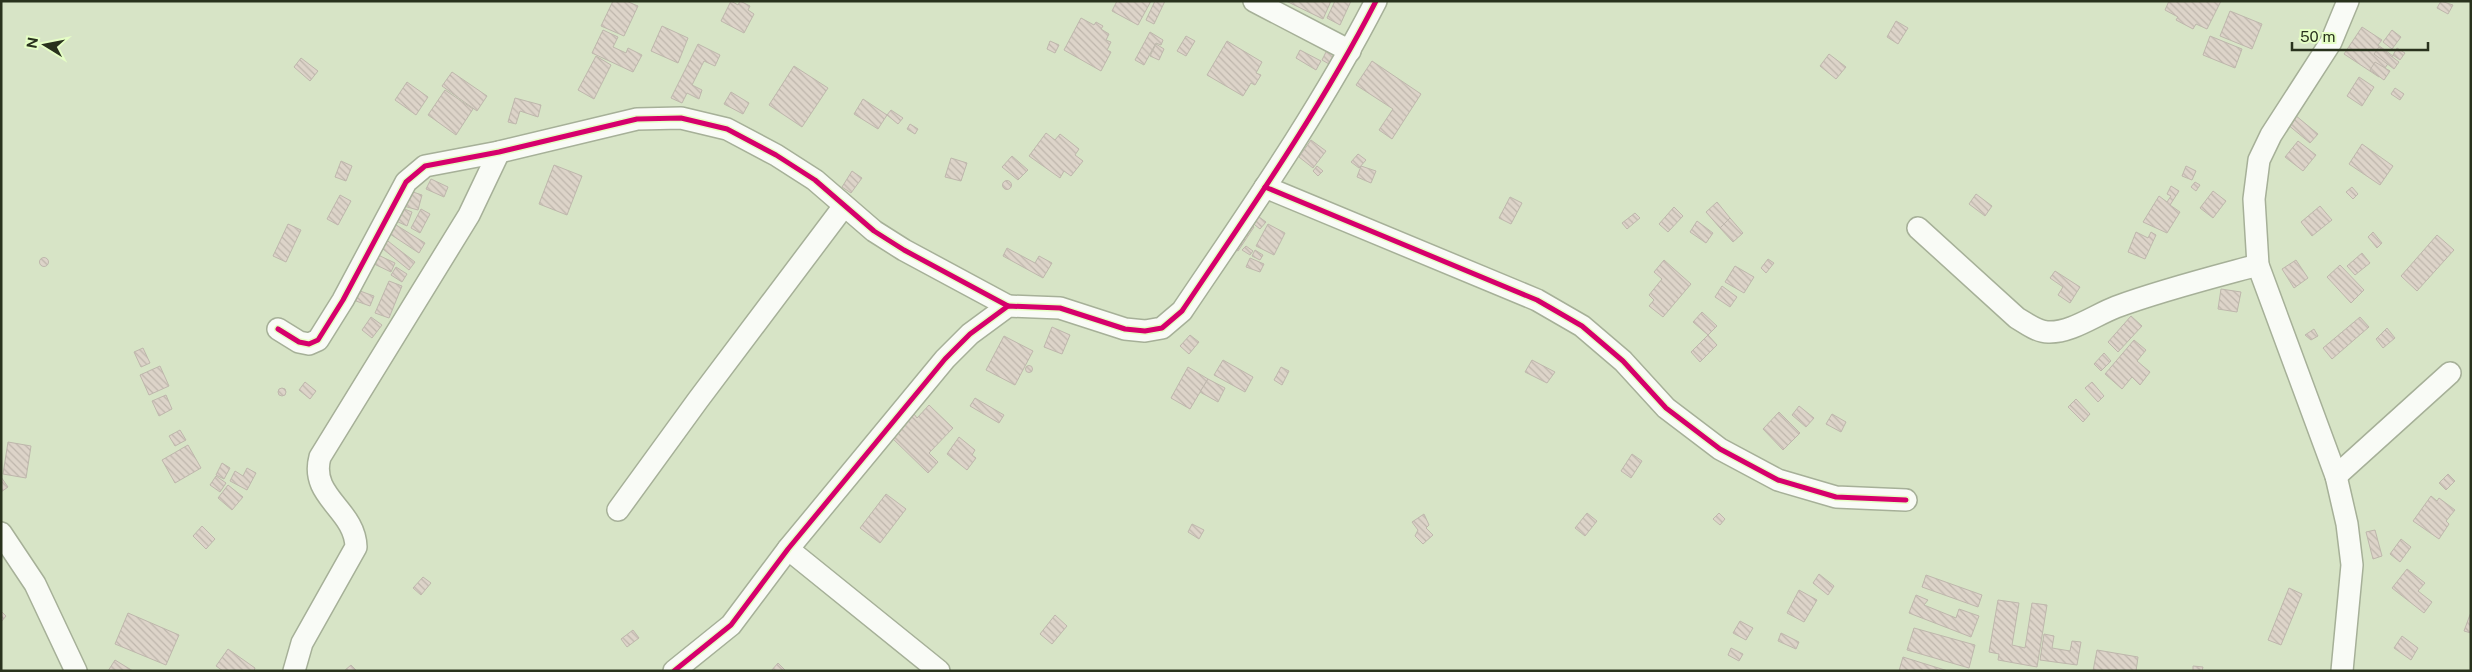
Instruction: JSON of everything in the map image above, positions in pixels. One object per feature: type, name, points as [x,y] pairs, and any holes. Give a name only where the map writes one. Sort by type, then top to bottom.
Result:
[{"type":"street","points":[[1254,1],[1350,51]]},
{"type":"street","points":[[278,329],[300,342],[309,344],[318,340],[344,300],[406,182],[416,172],[426,166],[499,152],[637,119],[680,118],[727,129],[776,155],[815,180],[874,230],[904,250],[1008,306],[1060,308],[1125,329],[1145,331],[1162,328],[1182,311],[1301,133],[1350,51],[1376,1]]},
{"type":"street","points":[[2342,671],[2352,565],[2347,524],[2336,476],[2258,264],[2254,199],[2259,160],[2271,135],[2331,42],[2348,1]]},
{"type":"street","points":[[294,671],[302,643],[356,547],[356,535],[350,524],[318,479],[316,468],[320,457],[469,215],[499,152]]},
{"type":"street","points":[[1264,188],[1537,300],[1582,326],[1622,361],[1666,408],[1720,449],[1778,480],[1836,497],[1906,500]]},
{"type":"street","points":[[618,510],[844,206]]},
{"type":"street","points":[[1918,228],[2017,318],[2036,329],[2048,332],[2069,328],[2114,308],[2169,289],[2258,264]]},
{"type":"street","points":[[674,671],[732,625],[788,548],[945,359],[970,334],[1008,306]]},
{"type":"street","points":[[2336,476],[2450,373]]},
{"type":"street","points":[[1,533],[35,584],[76,671]]},
{"type":"street","points":[[788,548],[939,671]]},
{"type":"building","points":[[613,1],[626,1],[638,6],[624,36],[601,26]]},
{"type":"building","points":[[731,1],[738,5],[740,1],[750,6],[748,10],[754,14],[744,33],[721,21]]},
{"type":"building","points":[[1117,1],[1151,1],[1138,25],[1112,11]]},
{"type":"building","points":[[1155,1],[1165,1],[1154,24],[1146,20]]},
{"type":"building","points":[[1286,1],[1331,1],[1323,19]]},
{"type":"building","points":[[1335,1],[1351,1],[1340,25],[1327,18]]},
{"type":"building","points":[[2169,1],[2221,1],[2207,29],[2196,24],[2193,29],[2176,20],[2178,17],[2165,10]]},
{"type":"building","points":[[2441,1],[2453,5],[2448,14],[2437,8]]},
{"type":"building","points":[[2230,11],[2262,24],[2252,49],[2220,36]]},
{"type":"building","points":[[1081,18],[1094,25],[1096,22],[1103,26],[1101,29],[1109,34],[1106,40],[1111,42],[1107,50],[1111,52],[1101,71],[1064,50]]},
{"type":"building","points":[[1896,21],[1908,28],[1898,44],[1887,37]]},
{"type":"building","points":[[662,26],[688,38],[678,63],[651,51]]},
{"type":"building","points":[[2362,27],[2382,40],[2378,45],[2393,56],[2379,77],[2344,54]]},
{"type":"building","points":[[603,30],[618,37],[613,47],[626,53],[628,48],[642,55],[633,72],[592,53]]},
{"type":"building","points":[[2392,30],[2401,37],[2392,49],[2383,42]]},
{"type":"building","points":[[1150,32],[1163,40],[1161,45],[1156,43],[1144,65],[1135,60]]},
{"type":"building","points":[[1186,36],[1195,41],[1186,56],[1177,51]]},
{"type":"building","points":[[2210,36],[2242,49],[2235,68],[2203,55]]},
{"type":"building","points":[[1050,41],[1059,45],[1055,53],[1047,49]]},
{"type":"building","points":[[1227,41],[1262,62],[1256,73],[1261,75],[1255,85],[1251,83],[1243,96],[1207,75]]},
{"type":"building","points":[[698,44],[720,55],[715,66],[704,61],[692,85],[702,90],[699,99],[687,93],[682,103],[671,98]]},
{"type":"building","points":[[1156,44],[1164,49],[1159,60],[1150,56]]},
{"type":"building","points":[[2379,47],[2399,62],[2394,69],[2374,54]]},
{"type":"building","points":[[2397,48],[2405,53],[2400,60],[2393,55]]},
{"type":"building","points":[[1300,50],[1321,61],[1316,70],[1296,58]]},
{"type":"building","points":[[1327,50],[1335,54],[1329,64],[1322,60]]},
{"type":"building","points":[[1829,54],[1846,67],[1836,79],[1820,66]]},
{"type":"building","points":[[596,56],[611,65],[594,99],[578,90]]},
{"type":"building","points":[[301,58],[318,71],[310,81],[294,67]]},
{"type":"building","points":[[1372,61],[1421,94],[1392,139],[1379,130],[1393,109],[1356,85]]},
{"type":"building","points":[[2375,62],[2390,71],[2384,80],[2370,70]]},
{"type":"building","points":[[794,66],[828,88],[802,127],[769,105]]},
{"type":"building","points":[[452,72],[487,96],[477,111],[442,86]]},
{"type":"building","points":[[2359,77],[2374,87],[2362,106],[2347,96]]},
{"type":"building","points":[[407,82],[428,97],[416,115],[395,100]]},
{"type":"building","points":[[2395,88],[2404,94],[2400,100],[2391,94]]},
{"type":"building","points":[[445,90],[473,109],[456,135],[428,115]]},
{"type":"building","points":[[731,92],[749,103],[743,114],[724,104]]},
{"type":"building","points":[[515,98],[541,105],[538,117],[520,111],[516,124],[508,122]]},
{"type":"building","points":[[863,99],[887,115],[878,129],[854,114]]},
{"type":"building","points":[[891,110],[903,118],[898,124],[887,115]]},
{"type":"building","points":[[2295,115],[2318,134],[2310,143],[2287,124]]},
{"type":"building","points":[[910,124],[918,129],[915,134],[907,129]]},
{"type":"building","points":[[1046,133],[1055,140],[1060,134],[1079,149],[1075,155],[1083,161],[1071,176],[1064,171],[1060,178],[1029,156]]},
{"type":"building","points":[[1311,140],[1326,151],[1313,168],[1299,157]]},
{"type":"building","points":[[2298,141],[2316,155],[2303,171],[2285,157]]},
{"type":"building","points":[[2362,144],[2393,166],[2380,185],[2349,164]]},
{"type":"building","points":[[1358,154],[1366,160],[1359,168],[1351,162]]},
{"type":"building","points":[[1012,156],[1028,170],[1018,180],[1002,167]]},
{"type":"building","points":[[951,158],[967,163],[961,181],[945,177]]},
{"type":"building","points":[[341,161],[352,166],[346,181],[335,177]]},
{"type":"building","points":[[554,165],[582,176],[567,215],[539,204]]},
{"type":"building","points":[[1317,166],[1323,171],[1318,176],[1313,171]]},
{"type":"building","points":[[1361,166],[1376,171],[1371,183],[1357,177]]},
{"type":"building","points":[[2186,166],[2196,171],[2192,180],[2182,176]]},
{"type":"building","points":[[852,171],[862,178],[851,193],[842,187]]},
{"type":"building","points":[[431,179],[448,187],[444,197],[426,189]]},
{"type":"building","points":[[1007,180],[1012,185],[1007,190],[1002,185]]},
{"type":"building","points":[[2195,182],[2200,185],[2196,191],[2191,187]]},
{"type":"building","points":[[2171,186],[2179,191],[2170,205],[2180,212],[2167,233],[2143,222],[2159,196],[2167,202],[2171,196],[2167,194]]},
{"type":"building","points":[[2352,187],[2358,194],[2353,199],[2346,192]]},
{"type":"building","points":[[404,189],[422,195],[418,210],[400,205]]},
{"type":"building","points":[[2213,191],[2226,201],[2213,218],[2200,208]]},
{"type":"building","points":[[1976,194],[1992,206],[1985,216],[1969,204]]},
{"type":"building","points":[[340,195],[351,201],[338,225],[327,219]]},
{"type":"building","points":[[1510,197],[1522,203],[1511,224],[1499,218]]},
{"type":"building","points":[[1717,202],[1730,218],[1720,228],[1706,212]]},
{"type":"building","points":[[2320,206],[2332,220],[2312,236],[2301,222]]},
{"type":"building","points":[[1674,207],[1683,216],[1668,232],[1659,224]]},
{"type":"building","points":[[402,208],[412,212],[407,226],[396,221]]},
{"type":"building","points":[[421,209],[430,214],[420,233],[411,228]]},
{"type":"building","points":[[1635,213],[1640,218],[1627,229],[1622,223]]},
{"type":"building","points":[[1255,214],[1266,222],[1260,229],[1250,221]]},
{"type":"building","points":[[1730,218],[1743,233],[1733,242],[1720,228]]},
{"type":"building","points":[[1246,221],[1254,227],[1238,251],[1230,246]]},
{"type":"building","points":[[1697,221],[1713,233],[1706,243],[1690,232]]},
{"type":"building","points":[[393,223],[425,243],[419,253],[387,232]]},
{"type":"building","points":[[288,224],[301,230],[286,262],[273,256]]},
{"type":"building","points":[[1268,224],[1285,233],[1274,255],[1256,246]]},
{"type":"building","points":[[2136,232],[2148,238],[2151,232],[2156,235],[2145,259],[2128,252]]},
{"type":"building","points":[[2373,232],[2382,243],[2377,248],[2368,237]]},
{"type":"building","points":[[2437,235],[2454,250],[2417,291],[2401,276]]},
{"type":"building","points":[[384,238],[415,262],[409,270],[378,245]]},
{"type":"building","points":[[1246,246],[1253,251],[1250,255],[1242,250]]},
{"type":"building","points":[[1007,248],[1035,263],[1039,256],[1052,263],[1043,278],[1003,256]]},
{"type":"building","points":[[1255,250],[1263,255],[1260,260],[1252,256]]},
{"type":"building","points":[[2362,253],[2370,263],[2355,275],[2347,266]]},
{"type":"building","points":[[376,254],[395,263],[391,272],[372,263]]},
{"type":"building","points":[[44,258],[48,262],[44,266],[40,262]]},
{"type":"building","points":[[1250,258],[1264,264],[1260,272],[1246,267]]},
{"type":"building","points":[[1768,259],[1774,263],[1766,273],[1761,268]]},
{"type":"building","points":[[1664,260],[1691,284],[1663,317],[1649,306],[1654,300],[1649,295],[1662,279],[1654,272]]},
{"type":"building","points":[[2296,260],[2308,278],[2294,288],[2282,269]]},
{"type":"building","points":[[2340,265],[2364,290],[2351,303],[2327,277]]},
{"type":"building","points":[[1735,266],[1754,277],[1744,293],[1725,282]]},
{"type":"building","points":[[396,267],[407,274],[402,282],[391,275]]},
{"type":"building","points":[[2055,271],[2080,287],[2070,303],[2058,295],[2063,287],[2050,278]]},
{"type":"building","points":[[389,281],[402,286],[389,318],[375,313]]},
{"type":"building","points":[[1722,286],[1737,297],[1730,307],[1715,297]]},
{"type":"building","points":[[2221,289],[2241,292],[2237,312],[2218,309]]},
{"type":"building","points":[[360,291],[374,296],[370,306],[356,301]]},
{"type":"building","points":[[1702,312],[1717,326],[1708,335],[1693,322]]},
{"type":"building","points":[[2131,316],[2142,326],[2118,352],[2108,342]]},
{"type":"building","points":[[371,317],[382,325],[372,338],[362,330]]},
{"type":"building","points":[[2360,317],[2369,327],[2332,359],[2323,348]]},
{"type":"building","points":[[1052,327],[1070,335],[1062,354],[1044,347]]},
{"type":"building","points":[[2387,328],[2395,338],[2383,348],[2376,339]]},
{"type":"building","points":[[2314,329],[2318,336],[2311,340],[2305,335]]},
{"type":"building","points":[[1190,335],[1199,342],[1189,354],[1180,346]]},
{"type":"building","points":[[1708,335],[1717,345],[1700,362],[1691,352]]},
{"type":"building","points":[[1004,336],[1033,351],[1015,385],[986,370]]},
{"type":"building","points":[[2134,340],[2146,350],[2137,361],[2150,372],[2140,385],[2132,377],[2122,389],[2105,374]]},
{"type":"building","points":[[143,348],[150,363],[141,367],[134,352]]},
{"type":"building","points":[[2104,353],[2111,361],[2101,371],[2094,364]]},
{"type":"building","points":[[1223,360],[1253,377],[1245,392],[1214,375]]},
{"type":"building","points":[[1532,360],[1555,372],[1547,383],[1525,372]]},
{"type":"building","points":[[160,366],[169,386],[149,395],[140,375]]},
{"type":"building","points":[[1029,366],[1032,369],[1029,372],[1026,369]]},
{"type":"building","points":[[1188,367],[1208,379],[1190,409],[1171,398]]},
{"type":"building","points":[[1281,367],[1289,371],[1282,385],[1274,380]]},
{"type":"building","points":[[1208,379],[1225,388],[1218,402],[1200,392]]},
{"type":"building","points":[[305,382],[316,391],[310,399],[299,390]]},
{"type":"building","points":[[2092,382],[2104,396],[2098,402],[2085,388]]},
{"type":"building","points":[[282,388],[286,392],[282,396],[278,392]]},
{"type":"building","points":[[166,395],[172,409],[159,416],[152,401]]},
{"type":"building","points":[[975,398],[1004,415],[999,423],[970,406]]},
{"type":"building","points":[[2076,399],[2090,414],[2083,422],[2068,407]]},
{"type":"building","points":[[929,405],[953,428],[929,453],[938,462],[928,473],[891,437],[914,414],[917,418]]},
{"type":"building","points":[[1799,406],[1814,418],[1806,427],[1792,415]]},
{"type":"building","points":[[1779,412],[1800,433],[1783,450],[1763,429]]},
{"type":"building","points":[[1832,414],[1846,422],[1841,432],[1826,424]]},
{"type":"building","points":[[180,430],[186,440],[175,446],[169,436]]},
{"type":"building","points":[[959,437],[975,450],[972,455],[976,458],[967,470],[947,454]]},
{"type":"building","points":[[8,442],[31,446],[26,478],[3,474]]},
{"type":"building","points":[[188,445],[201,468],[175,483],[162,460]]},
{"type":"building","points":[[1632,454],[1642,461],[1631,478],[1621,471]]},
{"type":"building","points":[[222,463],[230,468],[224,479],[216,475]]},
{"type":"building","points":[[247,468],[256,473],[247,490],[230,481],[235,471],[243,476]]},
{"type":"building","points":[[2448,474],[2455,481],[2446,490],[2439,483]]},
{"type":"building","points":[[216,476],[226,483],[220,492],[210,485]]},
{"type":"building","points":[[1,477],[8,487],[1,492]]},
{"type":"building","points":[[228,485],[243,497],[232,510],[218,498]]},
{"type":"building","points":[[886,494],[906,509],[880,543],[860,528]]},
{"type":"building","points":[[2431,496],[2437,501],[2439,498],[2455,510],[2446,521],[2449,524],[2439,539],[2413,521]]},
{"type":"building","points":[[1587,513],[1597,521],[1585,536],[1575,528]]},
{"type":"building","points":[[1719,513],[1725,519],[1720,525],[1713,519]]},
{"type":"building","points":[[1424,514],[1429,525],[1426,528],[1433,535],[1423,544],[1415,536],[1418,530],[1412,522]]},
{"type":"building","points":[[1192,524],[1204,530],[1199,539],[1188,532]]},
{"type":"building","points":[[202,526],[215,539],[206,549],[193,536]]},
{"type":"building","points":[[2375,530],[2382,556],[2373,559],[2366,532]]},
{"type":"building","points":[[2401,539],[2411,547],[2400,562],[2390,554]]},
{"type":"building","points":[[2407,569],[2425,583],[2418,591],[2432,602],[2424,613],[2392,588]]},
{"type":"building","points":[[1819,574],[1834,586],[1828,595],[1813,583]]},
{"type":"building","points":[[1926,575],[1982,595],[1978,607],[1922,587]]},
{"type":"building","points":[[423,577],[431,583],[421,595],[413,588]]},
{"type":"building","points":[[2289,588],[2302,594],[2281,645],[2268,640]]},
{"type":"building","points":[[1799,590],[1817,600],[1804,622],[1787,613]]},
{"type":"building","points":[[1916,595],[1928,600],[1924,605],[1956,618],[1959,609],[1979,616],[1971,637],[1909,613]]},
{"type":"building","points":[[1998,600],[2019,603],[2012,645],[2025,648],[2032,603],[2047,605],[2037,667],[1998,660],[1999,654],[1989,652]]},
{"type":"building","points":[[1,611],[6,616],[1,622]]},
{"type":"building","points":[[2471,612],[2471,633],[2464,631]]},
{"type":"building","points":[[128,613],[179,635],[166,665],[115,644]]},
{"type":"building","points":[[1055,615],[1067,626],[1052,644],[1040,634]]},
{"type":"building","points":[[1740,621],[1753,628],[1746,640],[1733,633]]},
{"type":"building","points":[[1914,628],[1975,645],[1969,668],[1907,650]]},
{"type":"building","points":[[633,630],[639,638],[627,647],[621,639]]},
{"type":"building","points":[[1781,633],[1799,642],[1796,649],[1778,641]]},
{"type":"building","points":[[2044,634],[2054,636],[2052,648],[2070,651],[2072,641],[2081,642],[2077,665],[2040,660]]},
{"type":"building","points":[[2402,636],[2418,648],[2411,660],[2394,648]]},
{"type":"building","points":[[1731,648],[1743,654],[1739,661],[1728,655]]},
{"type":"building","points":[[228,649],[255,668],[254,671],[223,671],[216,666]]},
{"type":"building","points":[[2097,650],[2138,657],[2136,671],[2093,671]]},
{"type":"building","points":[[1903,657],[1948,671],[1899,671]]},
{"type":"building","points":[[115,660],[133,671],[108,671]]},
{"type":"building","points":[[778,663],[786,671],[771,671]]},
{"type":"building","points":[[351,665],[357,671],[344,671]]},
{"type":"building","points":[[2193,666],[2203,667],[2202,671],[2193,671]]},
{"type":"cycle path","points":[[674,671],[731,625],[788,549],[945,359],[970,334],[1008,306],[1060,308],[1125,329],[1145,331],[1162,328],[1182,311],[1308,120],[1376,1]]},
{"type":"cycle path","points":[[278,329],[299,342],[309,344],[318,340],[343,300],[406,182],[425,166],[499,152],[637,119],[681,118],[727,129],[776,155],[815,180],[874,231],[904,250],[1008,306]]},
{"type":"cycle path","points":[[1265,187],[1537,300],[1582,326],[1623,361],[1666,408],[1720,449],[1778,480],[1836,497],[1906,500]]}]
